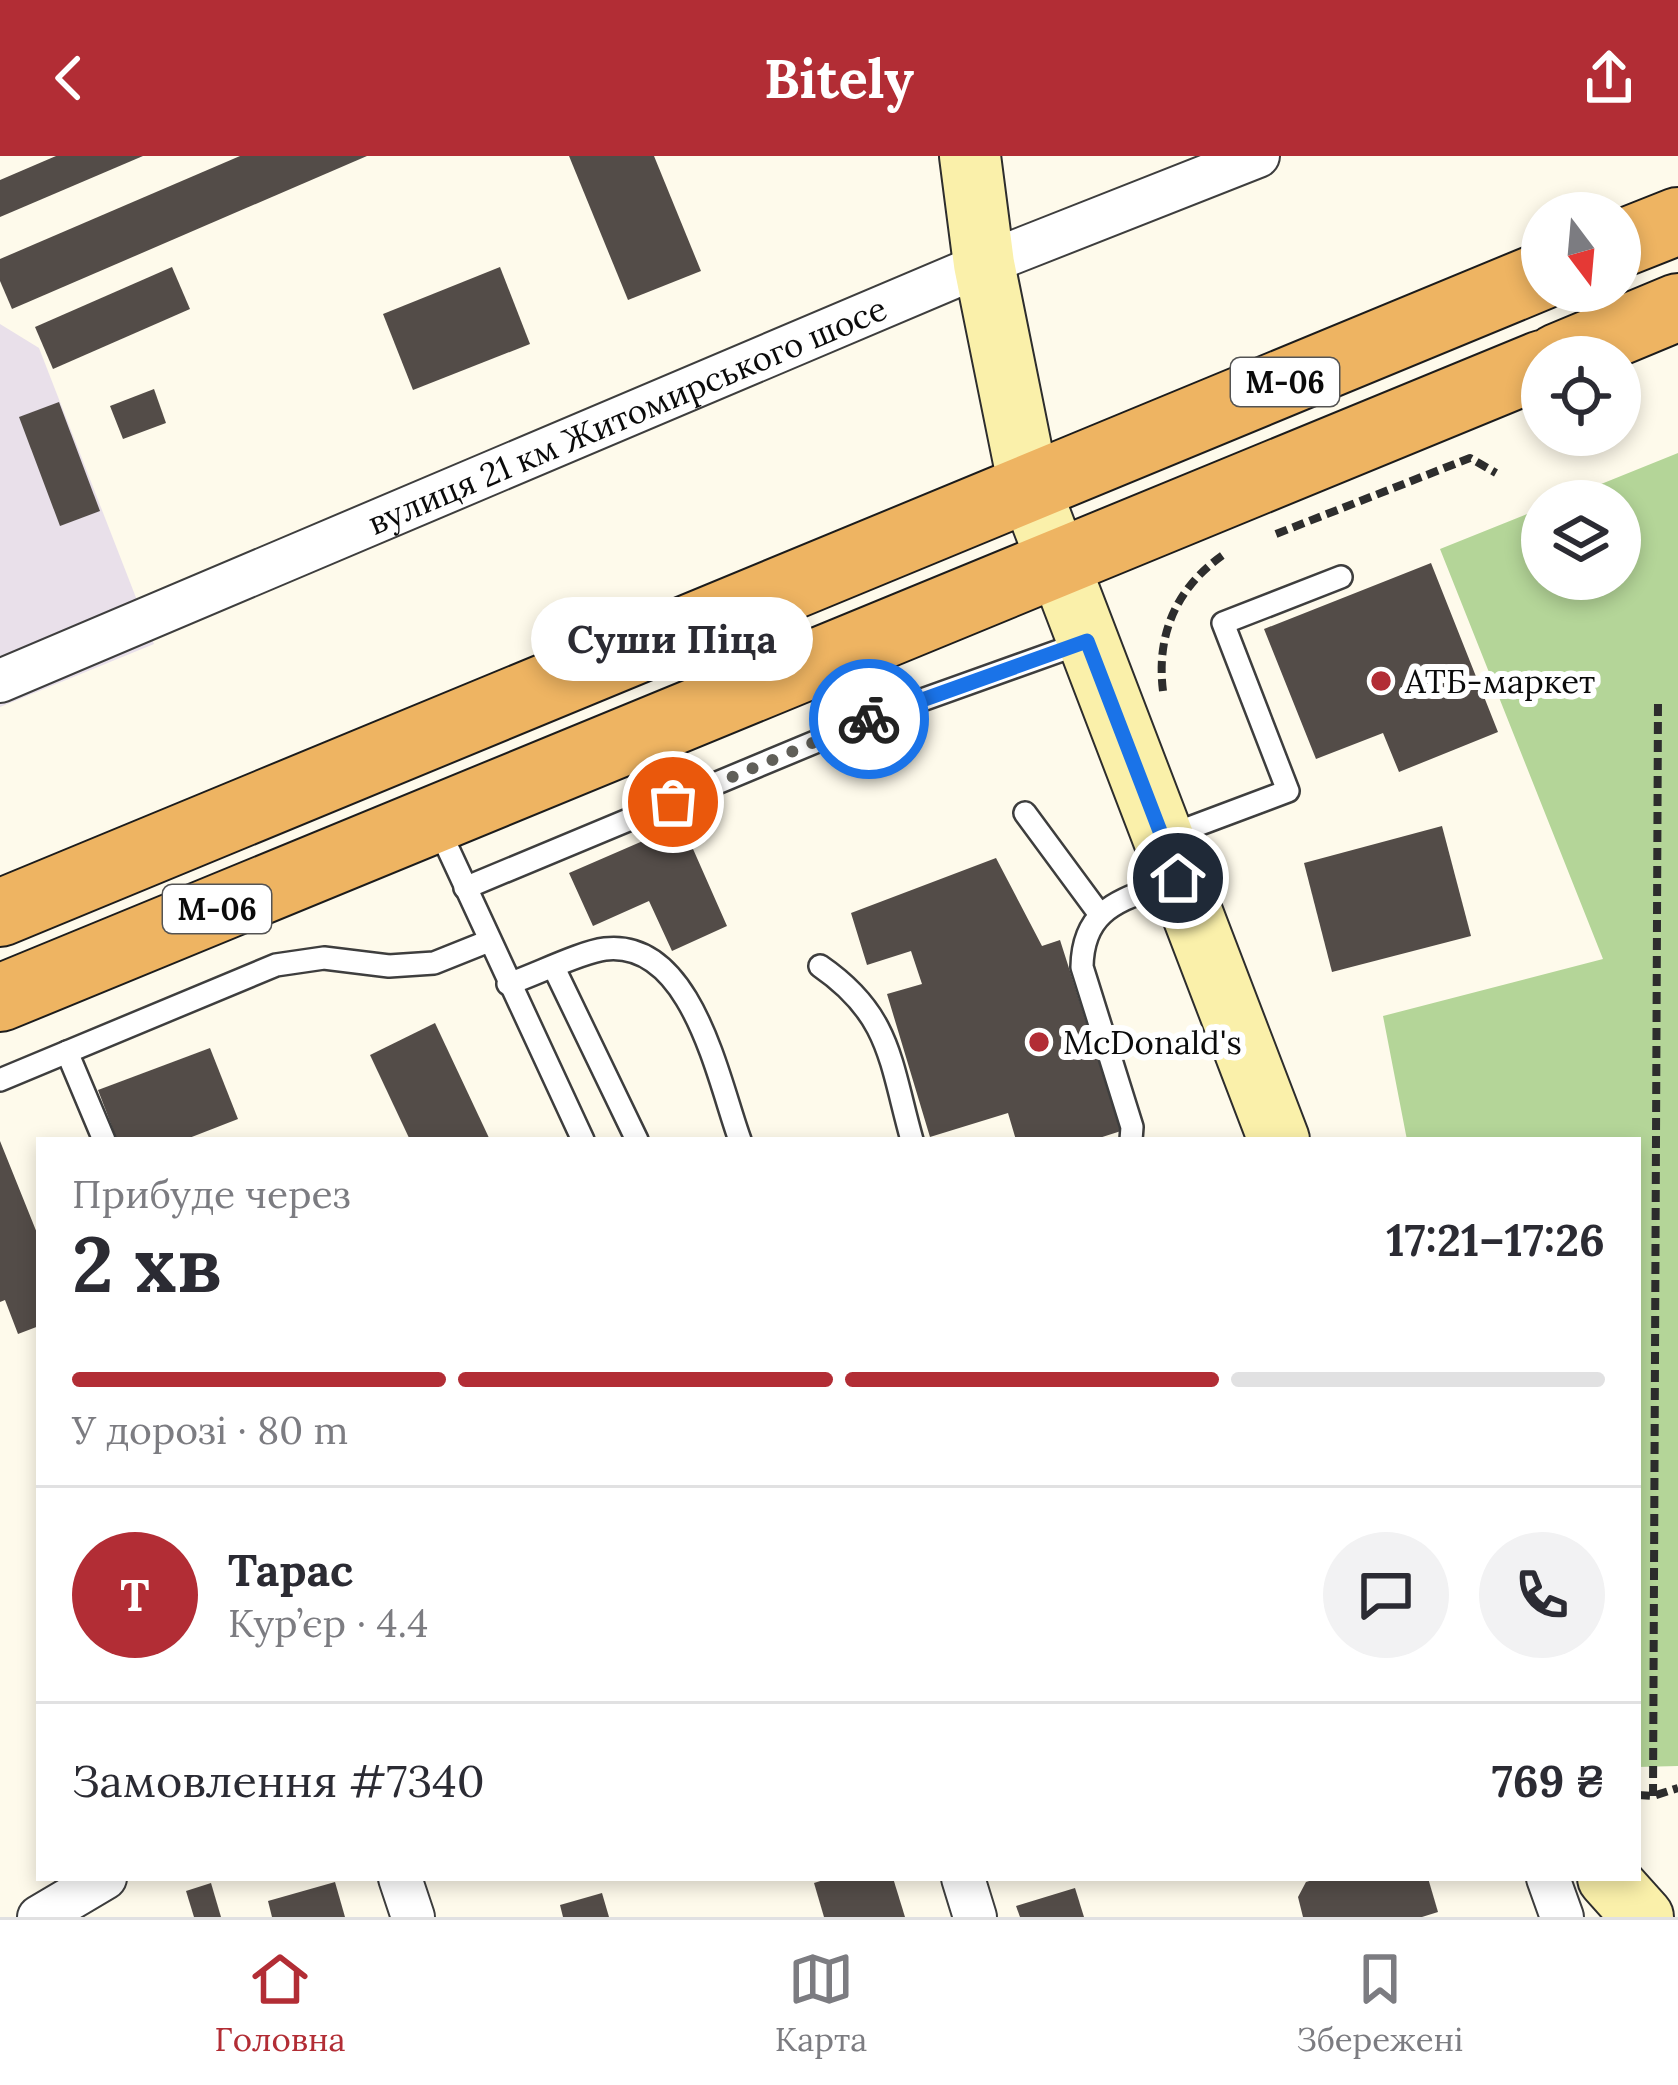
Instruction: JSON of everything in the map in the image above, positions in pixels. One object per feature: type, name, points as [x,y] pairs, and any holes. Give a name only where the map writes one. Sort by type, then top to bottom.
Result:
[{"type":"highway","points":[[1641,236],[1678,221]]},
{"type":"highway","name":"М-06","points":[[0,913],[1521,285]]},
{"type":"highway","points":[[1608,336],[1678,307]]},
{"type":"highway","name":"М-06","points":[[0,998],[1521,373]]},
{"type":"main road","points":[[970,156],[985,264],[1029,487],[1272,1137]]},
{"type":"main road","points":[[1611,1881],[1643,1917]]},
{"type":"street","name":"вулиця 21 км Житомирського шосе","points":[[0,681],[985,264],[1258,156]]},
{"type":"street","points":[[39,1917],[100,1881]]},
{"type":"street","points":[[401,1881],[412,1917]]},
{"type":"street","points":[[964,1881],[975,1917]]},
{"type":"street","points":[[1549,1881],[1562,1917]]},
{"type":"lane","points":[[1131,1137],[1082,967],[1082,942],[1098,912],[1170,858],[1288,791],[1223,623],[1341,578]]},
{"type":"lane","points":[[465,888],[880,715],[1087,641]]},
{"type":"lane","points":[[1025,812],[1098,912]]},
{"type":"lane","points":[[435,820],[582,1137]]},
{"type":"lane","points":[[0,1080],[276,965],[324,958],[389,966],[434,963],[488,941]]},
{"type":"lane","points":[[508,984],[605,949],[638,955],[669,972],[691,1000],[739,1137]]},
{"type":"lane","points":[[820,966],[870,1009],[911,1137]]},
{"type":"lane","points":[[554,968],[636,1137]]},
{"type":"lane","points":[[67,1052],[103,1137]]},
{"type":"path","points":[[1261,540],[1470,458],[1496,472]]},
{"type":"path","points":[[1118,724],[1165,711],[1160,672],[1163,633],[1191,582],[1220,556],[1240,548]]},
{"type":"path","points":[[1654,1796],[1658,702]]},
{"type":"path","points":[[1641,1795],[1678,1788]]},
{"type":"shaded area","points":[[0,324],[39,348],[154,644],[0,707]]},
{"type":"green space","points":[[1678,453],[1678,1766],[1641,1767],[1641,1137],[1406,1137],[1383,1016],[1603,959],[1440,549],[1521,516],[1521,600],[1641,600],[1641,480],[1611,480]]},
{"type":"building","points":[[56,156],[143,156],[0,217],[0,180]]},
{"type":"building","points":[[240,156],[367,156],[12,309],[0,281],[0,259]]},
{"type":"building","points":[[569,156],[654,156],[701,271],[628,300]]},
{"type":"building","points":[[172,267],[190,309],[53,369],[35,327]]},
{"type":"building","points":[[500,267],[530,344],[413,390],[383,314]]},
{"type":"building","points":[[154,389],[166,423],[123,439],[110,406]]},
{"type":"building","points":[[59,402],[100,511],[60,526],[19,417]]},
{"type":"building","name":"АТБ-маркет","points":[[1431,563],[1498,732],[1399,772],[1383,733],[1316,759],[1264,629]]},
{"type":"building","points":[[682,824],[727,926],[672,951],[649,901],[593,926],[569,873]]},
{"type":"building","points":[[1442,826],[1471,936],[1332,972],[1304,863]]},
{"type":"building","points":[[996,858],[1042,946],[1060,940],[1121,1131],[1102,1137],[1015,1137],[1008,1113],[930,1137],[887,994],[922,984],[911,951],[867,965],[851,913]]},
{"type":"building","points":[[435,1023],[489,1137],[409,1137],[370,1055]]},
{"type":"building","points":[[210,1048],[238,1119],[192,1137],[116,1137],[98,1090]]},
{"type":"building","points":[[0,1141],[36,1231],[36,1327],[18,1334],[5,1300],[0,1302]]},
{"type":"building","points":[[894,1881],[905,1917],[824,1917],[814,1883]]},
{"type":"building","points":[[1429,1881],[1438,1912],[1422,1917],[1303,1917],[1298,1897],[1306,1882]]},
{"type":"building","points":[[335,1882],[345,1917],[272,1917],[268,1901]]},
{"type":"building","points":[[211,1883],[221,1917],[194,1917],[186,1891]]},
{"type":"building","points":[[1075,1888],[1084,1917],[1020,1917],[1016,1906]]},
{"type":"building","points":[[602,1893],[609,1917],[563,1917],[560,1905]]},
{"type":"way so far","points":[[673,802],[869,719]]},
{"type":"place","name":"АТБ-маркет","points":[[1381,681]]},
{"type":"place","name":"Суши Піца","points":[[673,802]]},
{"type":"place","name":"McDonald's","points":[[1039,1042]]},
{"type":"route","points":[[869,719],[1087,641],[1178,878]]}]
